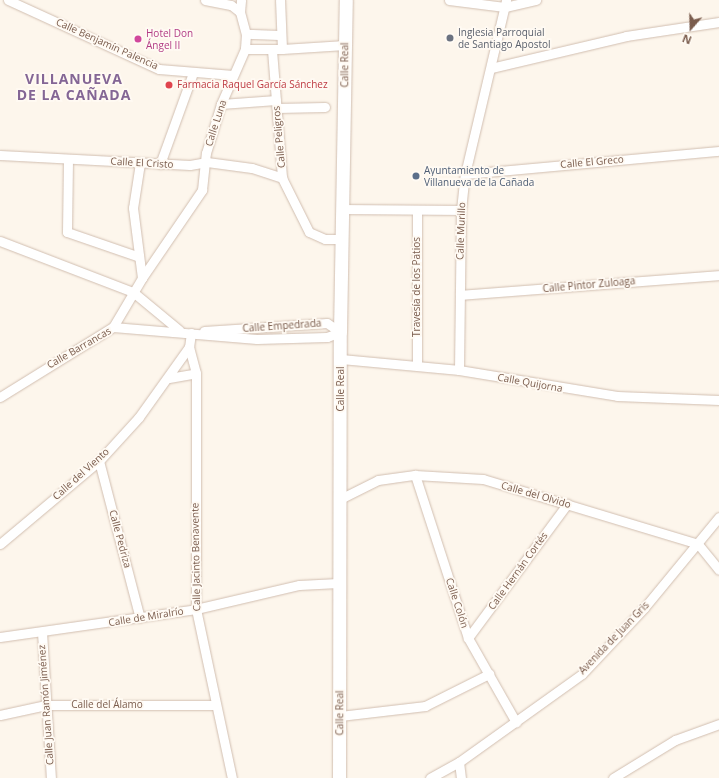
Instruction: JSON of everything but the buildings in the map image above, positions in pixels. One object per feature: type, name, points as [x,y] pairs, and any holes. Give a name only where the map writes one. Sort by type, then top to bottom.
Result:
[{"type":"street","name":"Calle Benjamín Palencia","points":[[8,0],[158,69],[233,76]]},
{"type":"street","points":[[205,0],[230,5],[240,12]]},
{"type":"street","points":[[241,0],[240,12],[246,34],[246,49],[272,50],[345,46]]},
{"type":"street","points":[[280,0],[279,34],[282,49]]},
{"type":"street","name":"Calle Real","points":[[340,778],[338,583],[340,499],[341,238],[344,209],[346,0]]},
{"type":"street","points":[[450,0],[505,4],[536,0]]},
{"type":"street","name":"Calle Murillo","points":[[459,370],[461,210],[465,174],[505,4]]},
{"type":"street","points":[[491,68],[626,36],[719,22]]},
{"type":"street","points":[[246,34],[279,34]]},
{"type":"street","name":"Calle Luna","points":[[133,292],[192,208],[204,184],[207,162],[206,153],[221,104],[246,49]]},
{"type":"street","name":"Calle Peligros","points":[[272,50],[282,178],[309,232],[326,239],[341,238]]},
{"type":"street","points":[[160,164],[192,73]]},
{"type":"street","points":[[221,104],[276,104],[325,107]]},
{"type":"street","name":"Calle El Greco","points":[[465,174],[719,151]]},
{"type":"street","name":"Calle El Cristo","points":[[0,155],[160,164],[207,162],[252,168],[282,178]]},
{"type":"street","points":[[68,160],[67,232],[138,257]]},
{"type":"street","points":[[140,163],[133,208],[138,257],[142,278]]},
{"type":"street","points":[[344,209],[461,210]]},
{"type":"street","name":"Travesía de los Patios","points":[[416,210],[417,365]]},
{"type":"street","points":[[0,241],[133,292],[179,330]]},
{"type":"street","name":"Calle Pintor Zuloaga","points":[[460,295],[719,275]]},
{"type":"street","points":[[113,327],[133,292]]},
{"type":"street","name":"Calle Empedrada","points":[[191,333],[326,323],[340,332]]},
{"type":"street","name":"Calle Barrancas","points":[[0,397],[113,327],[179,330],[191,333]]},
{"type":"street","name":"Calle Empedrada","points":[[191,333],[222,338],[273,339],[327,337],[340,332]]},
{"type":"street","name":"Calle Jacinto Benavente","points":[[191,333],[189,347],[196,373],[196,609],[232,778]]},
{"type":"street","name":"Calle del Viento","points":[[0,544],[99,461],[169,378],[189,347]]},
{"type":"street","name":"Calle Quijorna","points":[[341,359],[459,370],[617,396],[719,400]]},
{"type":"street","points":[[169,378],[196,373]]},
{"type":"street","name":"Calle Pedriza","points":[[99,461],[140,618]]},
{"type":"street","name":"Calle del Olvido","points":[[340,499],[378,480],[415,475],[483,479],[698,544]]},
{"type":"street","name":"Calle Colón","points":[[415,475],[468,638],[516,722]]},
{"type":"street","name":"Calle Hernán Cortés","points":[[468,638],[567,504]]},
{"type":"street","name":"Avenida de Juan Gris","points":[[430,778],[459,762],[582,674],[644,608],[719,517]]},
{"type":"street","points":[[698,544],[719,570]]},
{"type":"street","name":"Calle de Miralrío","points":[[0,637],[196,609],[300,585],[338,583]]},
{"type":"street","name":"Calle Juan Ramón Jiménez","points":[[42,632],[51,778]]},
{"type":"street","points":[[340,716],[425,706],[489,674]]},
{"type":"street","name":"Calle del Álamo","points":[[0,716],[46,704],[216,705]]},
{"type":"street","points":[[613,778],[675,740],[719,724]]},
{"type":"street","points":[[459,762],[461,778]]},
{"type":"place","name":"Inglesia Parroquial de Santiago Apostol","points":[[450,38]]},
{"type":"place","name":"Hotel Don Ángel II","points":[[138,39]]},
{"type":"place","name":"Farmacia Raquel García Sánchez","points":[[169,85]]},
{"type":"place","name":"Ayuntamiento de Villanueva de la Cañada","points":[[416,176]]},
{"type":"district","name":"VILLANUEVA DE LA CAÑADA","points":[[74,88]]}]
